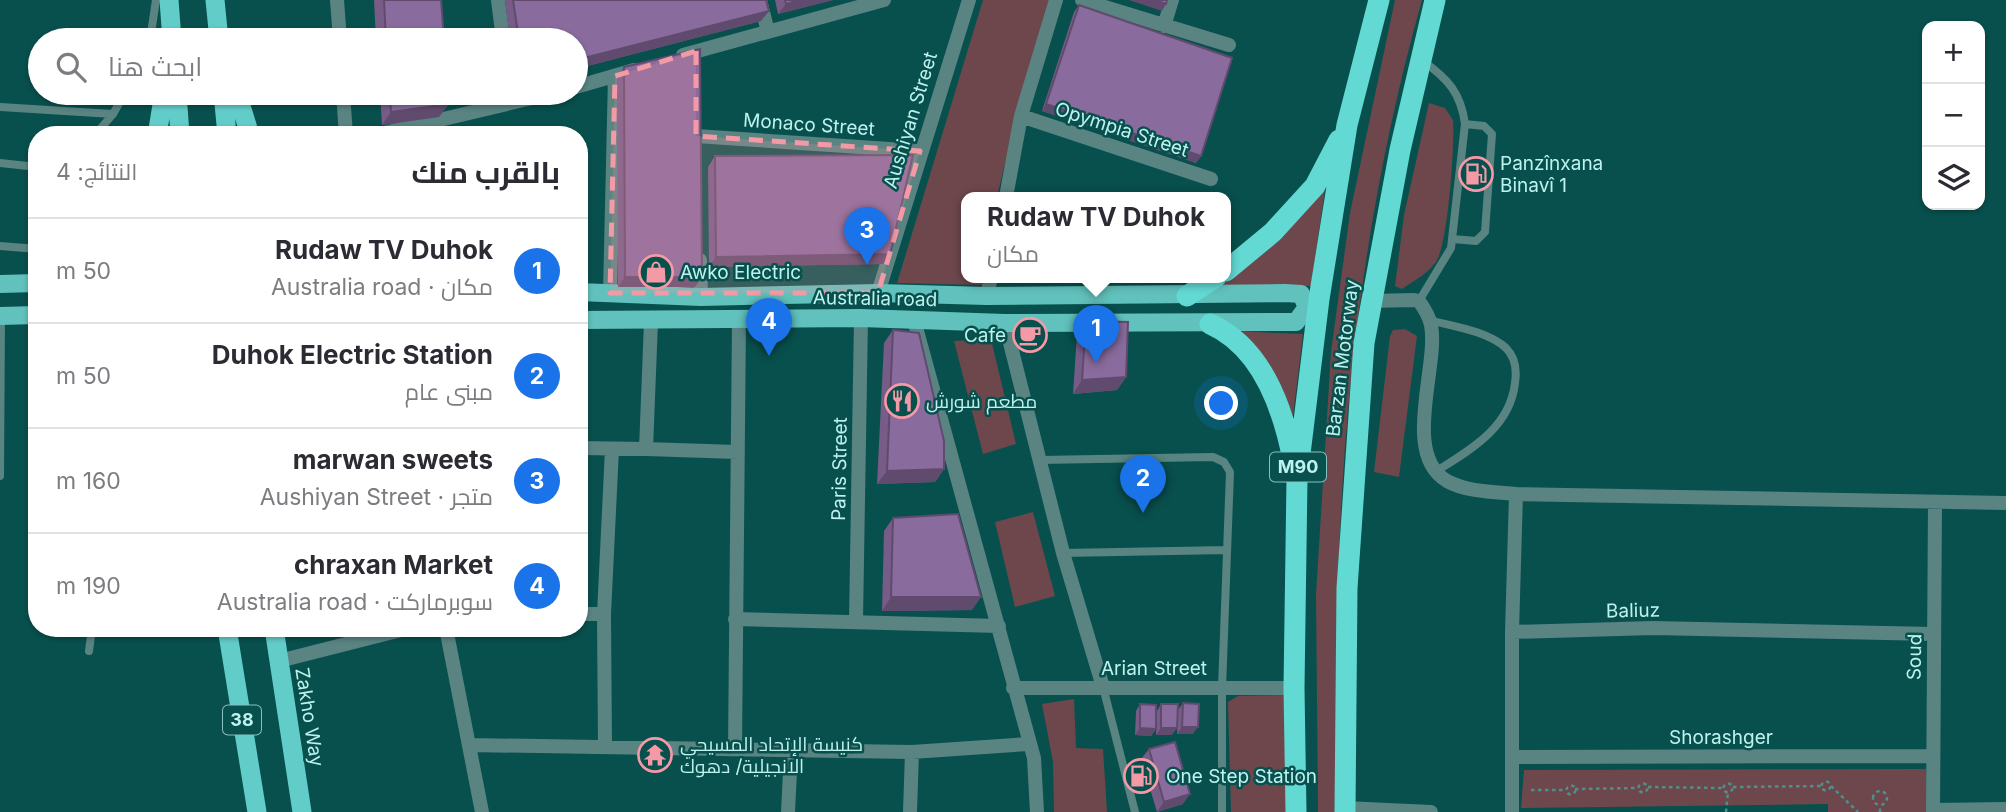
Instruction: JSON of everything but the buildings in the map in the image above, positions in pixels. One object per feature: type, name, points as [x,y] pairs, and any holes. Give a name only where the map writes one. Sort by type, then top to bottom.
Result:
[{"type":"highway","name":"Barzan Motorway","points":[[1296,812],[1294,688],[1297,478],[1319,299],[1347,125],[1379,0]]},
{"type":"highway","name":"Barzan Motorway","points":[[1345,810],[1347,588],[1356,439],[1370,301],[1435,0]]},
{"type":"highway","points":[[165,4],[168,28]]},
{"type":"highway","points":[[216,5],[219,28]]},
{"type":"highway","points":[[159,126],[162,105]]},
{"type":"highway","points":[[178,105],[179,126]]},
{"type":"highway","points":[[224,105],[226,126]]},
{"type":"highway","points":[[241,105],[247,126]]},
{"type":"highway","points":[[1231,267],[1273,232],[1315,186],[1347,125]]},
{"type":"highway","points":[[1187,296],[1207,283]]},
{"type":"highway","points":[[1210,324],[1223,330],[1247,352],[1270,385],[1286,428],[1297,478]]},
{"type":"highway","name":"38","points":[[228,637],[257,812]]},
{"type":"highway","name":"Zakho Way","points":[[275,637],[302,812]]},
{"type":"main road","points":[[0,284],[28,280]]},
{"type":"main road","name":"Australia road","points":[[588,292],[701,297],[878,293],[987,296],[1285,293],[1301,294],[1307,303],[1306,311],[1296,322],[1004,323],[861,318],[739,318],[651,322],[588,320]]},
{"type":"main road","points":[[1,316],[28,315]]},
{"type":"street","points":[[337,0],[339,28]]},
{"type":"street","points":[[498,0],[502,28]]},
{"type":"street","points":[[760,0],[768,32]]},
{"type":"street","points":[[673,58],[696,57],[768,32],[884,0]]},
{"type":"street","name":"Aushiyan Street","points":[[878,293],[969,0]]},
{"type":"street","points":[[1007,192],[1021,116],[1056,0]]},
{"type":"street","points":[[1082,0],[1228,45]]},
{"type":"street","points":[[1164,26],[1172,0]]},
{"type":"street","points":[[588,84],[650,65]]},
{"type":"street","points":[[610,293],[615,76]]},
{"type":"street","points":[[344,105],[345,126]]},
{"type":"street","points":[[443,105],[444,121]]},
{"type":"street","points":[[420,126],[444,121],[491,105]]},
{"type":"street","name":"Opympia Street","points":[[1021,116],[1211,179]]},
{"type":"street","name":"Monaco Street","points":[[696,136],[920,151]]},
{"type":"street","points":[[699,243],[701,297]]},
{"type":"street","points":[[987,296],[990,283]]},
{"type":"street","points":[[1370,301],[1419,301],[1429,320],[1432,332],[1425,395],[1428,456],[1435,472],[1462,486],[1516,494],[2006,503]]},
{"type":"street","points":[[735,749],[739,318]]},
{"type":"street","name":"Paris Street","points":[[856,621],[861,318]]},
{"type":"street","points":[[914,320],[1034,758],[1037,812]]},
{"type":"street","points":[[646,449],[651,322]]},
{"type":"street","points":[[1004,323],[1063,553],[1103,687]]},
{"type":"street","points":[[588,448],[737,452]]},
{"type":"street","points":[[605,747],[604,614],[612,449]]},
{"type":"street","points":[[1512,812],[1516,494]]},
{"type":"street","name":"Soud","points":[[1933,811],[1931,756],[1936,503]]},
{"type":"street","points":[[588,614],[604,614]]},
{"type":"street","points":[[735,619],[999,626]]},
{"type":"street","name":"Baliuz","points":[[1513,632],[1653,628],[1933,634]]},
{"type":"street","points":[[279,661],[374,637]]},
{"type":"street","points":[[448,637],[482,812]]},
{"type":"street","name":"Arian Street","points":[[1013,688],[1294,688]]},
{"type":"street","points":[[469,745],[912,751],[1028,744]]},
{"type":"street","points":[[788,812],[792,750]]},
{"type":"street","points":[[910,812],[912,751]]},
{"type":"street","name":"Shorashger","points":[[1512,757],[1931,756]]},
{"type":"street","points":[[1933,811],[2006,809]]},
{"type":"street","points":[[1345,810],[1431,812]]},
{"type":"lane","points":[[154,28],[165,4]]},
{"type":"lane","points":[[1419,301],[1448,256],[1453,239],[1465,124],[1462,106],[1453,87],[1421,59]]},
{"type":"lane","points":[[103,126],[118,105]]},
{"type":"lane","points":[[0,107],[113,114]]},
{"type":"lane","points":[[1453,239],[1476,241],[1482,238],[1485,232],[1492,134],[1487,127],[1465,124]]},
{"type":"lane","points":[[0,163],[28,166]]},
{"type":"lane","points":[[0,246],[28,248]]},
{"type":"lane","points":[[0,476],[1,316]]},
{"type":"lane","points":[[1429,320],[1488,337],[1506,347],[1515,362],[1516,375],[1513,397],[1500,424],[1471,450],[1435,472]]},
{"type":"lane","points":[[1039,460],[1213,457],[1224,462],[1230,472],[1222,688],[1222,812]]},
{"type":"lane","points":[[1063,553],[1227,550]]},
{"type":"lane","points":[[89,651],[91,637]]},
{"type":"lane","points":[[1103,687],[1135,812]]},
{"type":"path","points":[[1723,788],[1727,783],[1733,787],[1821,786],[1826,782],[1858,812]]},
{"type":"path","points":[[1531,790],[1566,790],[1570,785],[1576,789],[1638,788],[1643,783],[1648,787],[1723,788],[1728,792]]},
{"type":"path","points":[[1821,786],[1826,791],[1831,786]]},
{"type":"path","points":[[1726,812],[1728,792],[1733,787]]},
{"type":"path","points":[[1880,804],[1880,812]]},
{"type":"highlighted area","points":[[696,51],[696,136],[920,151],[878,293],[610,293],[615,76]]},
{"type":"shaded area","points":[[983,0],[1051,0],[1020,100],[998,192],[961,192],[961,283],[982,285],[897,283]]},
{"type":"shaded area","points":[[1395,0],[1422,0],[1405,63],[1378,189],[1358,317],[1345,446],[1339,549],[1337,812],[1318,812],[1316,594],[1331,352],[1350,213]]},
{"type":"shaded area","points":[[1429,103],[1445,108],[1453,120],[1452,171],[1447,216],[1436,262],[1402,289],[1395,286],[1404,215]]},
{"type":"shaded area","points":[[1328,168],[1311,286],[1209,288],[1214,283],[1231,283],[1231,266]]},
{"type":"shaded area","points":[[1405,329],[1417,336],[1399,477],[1374,472],[1390,336],[1393,330]]},
{"type":"shaded area","points":[[1231,331],[1303,334],[1291,432]]},
{"type":"shaded area","points":[[991,339],[1016,444],[983,454],[954,341]]},
{"type":"shaded area","points":[[1033,512],[1055,596],[1015,607],[995,522]]},
{"type":"shaded area","points":[[1287,695],[1291,812],[1231,812],[1228,702],[1238,696]]},
{"type":"shaded area","points":[[1074,699],[1076,748],[1103,749],[1107,812],[1054,812],[1053,762],[1042,704]]},
{"type":"shaded area","points":[[1926,769],[1927,812],[1828,812],[1828,804],[1521,808],[1524,770]]},
{"type":"place","name":"Panzînxana Binavî 1","points":[[1476,174]]},
{"type":"place","name":"marwan sweets","points":[[867,265]]},
{"type":"place","name":"Awko Electric","points":[[656,272]]},
{"type":"place","name":"Cafe","points":[[1030,335]]},
{"type":"place","name":"chraxan Market","points":[[769,356]]},
{"type":"place","name":"Rudaw TV Duhok","points":[[1096,363]]},
{"type":"place","name":"مطعم شورش","points":[[902,401]]},
{"type":"place","name":"Duhok Electric Station","points":[[1143,513]]},
{"type":"place","name":"كنيسة الإتحاد المسيحي الانجيلية/ دهوك","points":[[655,755]]},
{"type":"place","name":"One Step Station","points":[[1141,776]]}]
